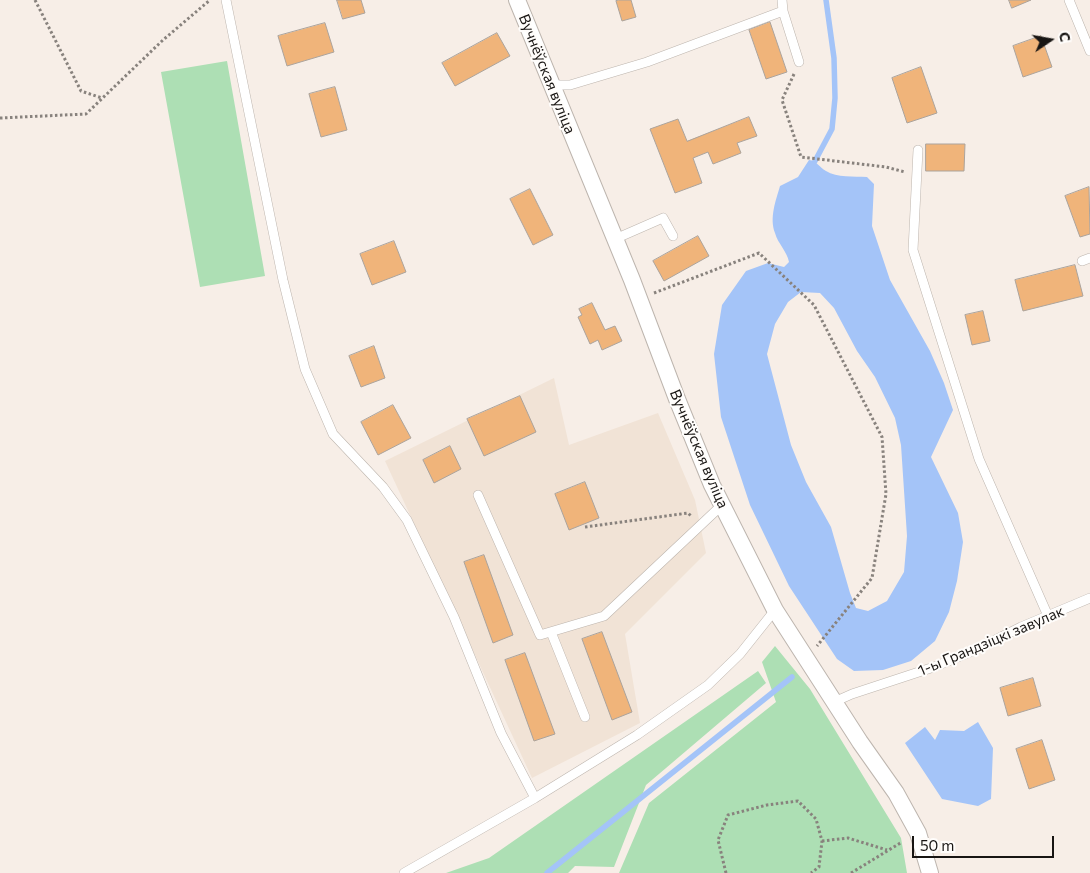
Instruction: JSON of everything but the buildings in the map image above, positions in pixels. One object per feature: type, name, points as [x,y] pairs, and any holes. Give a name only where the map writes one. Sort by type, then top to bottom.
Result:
[{"type":"street","name":"Вучнёўская вуліца","points":[[517,0],[615,239],[677,399],[722,505],[775,610],[834,702],[896,793],[918,832],[930,873]]},
{"type":"lane","points":[[226,0],[283,280],[305,369],[332,434],[383,487],[407,520],[454,617],[501,733],[535,798]]},
{"type":"lane","points":[[782,0],[783,11],[799,62]]},
{"type":"lane","points":[[1070,0],[1090,51]]},
{"type":"lane","points":[[552,85],[570,85],[646,62],[783,11]]},
{"type":"lane","points":[[918,150],[913,250],[979,459],[1048,616]]},
{"type":"lane","points":[[615,239],[663,218],[673,236]]},
{"type":"lane","points":[[478,496],[540,635],[604,616],[722,505]]},
{"type":"lane","name":"1-ы Грандзіцкі завулак","points":[[834,702],[852,694],[934,667],[1090,598]]},
{"type":"lane","points":[[404,873],[535,798],[637,734],[708,685],[740,654],[775,610]]},
{"type":"lane","points":[[551,632],[585,716]]},
{"type":"path","points":[[35,0],[81,91],[103,98]]},
{"type":"path","points":[[0,118],[86,114],[162,40],[210,0]]},
{"type":"path","points":[[799,62],[782,100],[801,157],[886,168],[917,175]]},
{"type":"path","points":[[639,299],[760,253],[814,304],[882,437],[886,494],[872,578],[806,659]]},
{"type":"path","points":[[585,527],[688,514],[701,524]]},
{"type":"path","points":[[726,873],[718,840],[728,815],[768,805],[798,801],[816,819],[822,841],[818,867],[812,873]]},
{"type":"path","points":[[850,873],[918,832]]},
{"type":"path","points":[[822,841],[848,838],[888,850]]},
{"type":"shaded area","points":[[554,378],[569,445],[658,413],[695,500],[706,553],[625,634],[640,723],[532,778],[385,461]]},
{"type":"green space","points":[[227,61],[265,276],[200,287],[161,72]]},
{"type":"green space","points":[[775,646],[810,689],[901,838],[907,873],[619,873],[649,803],[776,702],[762,662]]},
{"type":"green space","points":[[758,671],[766,683],[646,785],[614,867],[575,866],[568,873],[446,873],[489,858]]},
{"type":"water","points":[[809,160],[830,173],[840,176],[867,177],[874,184],[872,226],[890,280],[930,351],[953,410],[931,457],[958,513],[963,542],[957,581],[949,612],[935,641],[911,661],[883,670],[854,671],[837,659],[789,586],[750,505],[721,417],[714,354],[722,305],[746,271],[768,263],[784,267],[789,262],[775,233],[773,215],[780,186],[798,177]],"holes":[[[801,292],[820,293],[834,308],[857,351],[875,377],[895,418],[901,445],[907,536],[904,572],[887,601],[868,611],[856,608],[831,527],[806,482],[791,445],[767,354],[775,324],[788,302]]]},
{"type":"water","points":[[978,722],[993,748],[991,799],[978,806],[942,799],[905,743],[925,727],[935,740],[940,730],[964,731]]},
{"type":"waterway","points":[[815,161],[832,129],[835,98],[834,58],[826,0]]},
{"type":"waterway","points":[[547,873],[792,677]]}]
